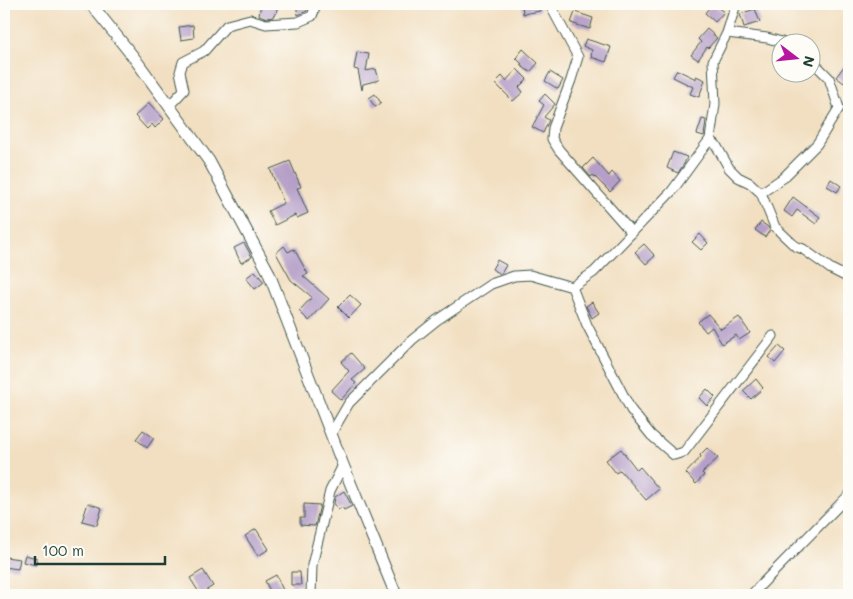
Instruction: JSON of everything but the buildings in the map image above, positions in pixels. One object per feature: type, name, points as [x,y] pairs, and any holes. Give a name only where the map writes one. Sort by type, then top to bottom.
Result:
[{"type":"street","points":[[91,4],[136,59],[209,161],[268,271],[343,465],[396,595]]},
{"type":"street","points":[[169,106],[184,90],[180,72],[183,62],[204,51],[227,25],[250,19],[266,24],[298,22],[312,16],[315,8],[314,4]]},
{"type":"street","points":[[572,288],[594,272],[672,191],[710,139],[716,104],[713,61],[728,33],[736,4]]},
{"type":"street","points":[[550,5],[578,57],[553,128],[552,139],[559,150],[632,233]]},
{"type":"street","points":[[728,33],[770,39]]},
{"type":"street","points":[[761,193],[783,178],[817,144],[840,108],[828,78],[820,69]]},
{"type":"street","points":[[710,139],[716,145],[729,168],[738,177],[750,183],[761,193],[775,227],[795,246],[849,278]]},
{"type":"street","points":[[331,434],[349,403],[412,340],[437,320],[490,284],[514,276],[530,275],[572,288]]},
{"type":"street","points":[[572,288],[587,325],[631,410],[651,435],[674,455],[684,452],[773,336]]},
{"type":"street","points":[[311,595],[312,565],[330,491],[343,465]]},
{"type":"street","points":[[751,595],[849,495]]}]
